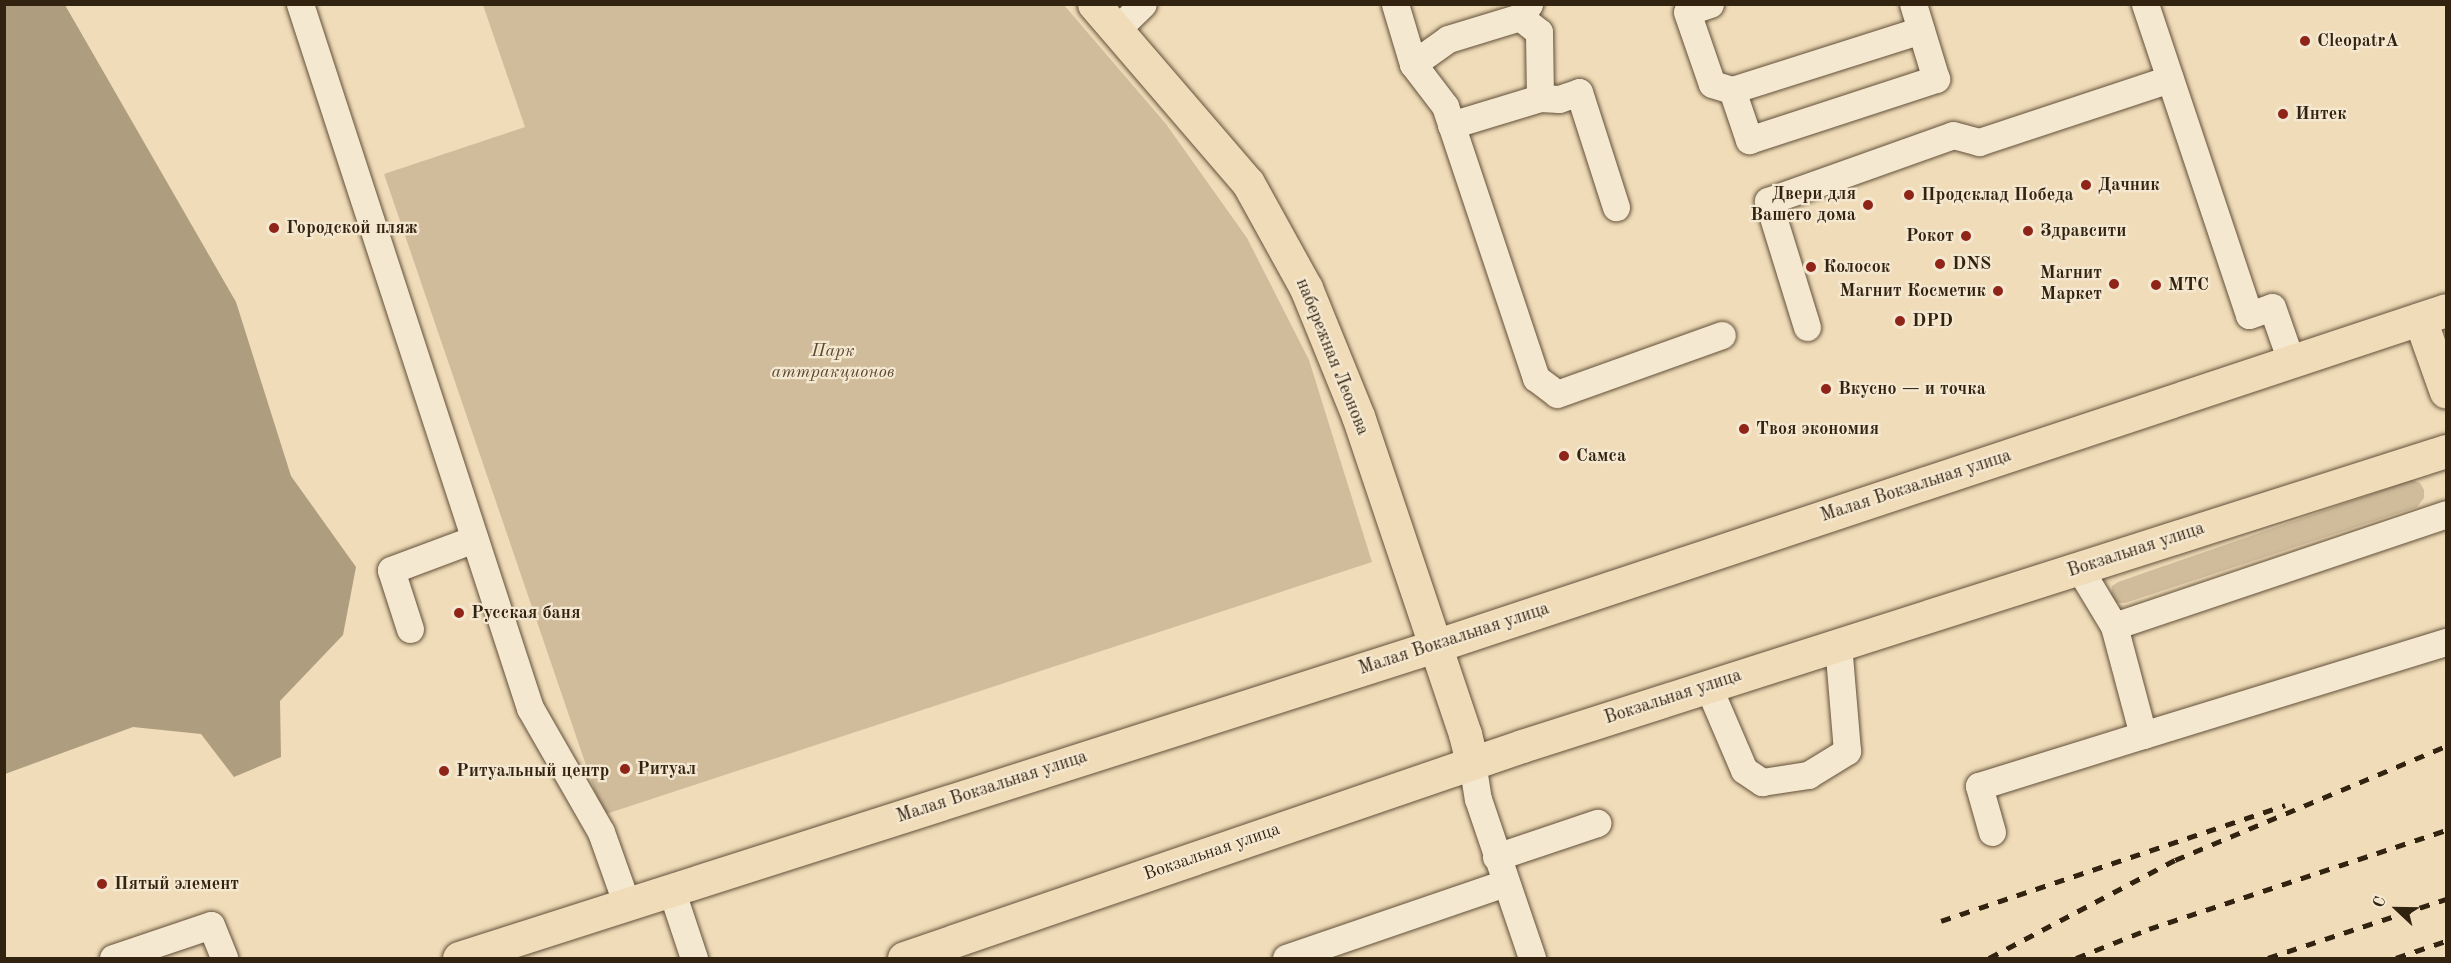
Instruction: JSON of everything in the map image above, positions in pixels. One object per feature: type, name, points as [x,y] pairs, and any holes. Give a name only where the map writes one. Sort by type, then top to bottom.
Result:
[{"type":"main road","name":"набережная Леонова","points":[[1094,4],[1248,183],[1306,288],[1358,416],[1472,762]]},
{"type":"main road","name":"Малая Вокзальная улица","points":[[459,958],[1435,646],[2433,314]]},
{"type":"main road","points":[[2433,314],[2446,392]]},
{"type":"main road","name":"Вокзальная улица","points":[[904,958],[1472,762],[2446,451]]},
{"type":"street","points":[[300,4],[530,708],[601,832],[627,905]]},
{"type":"street","points":[[1116,30],[1143,4]]},
{"type":"street","points":[[1395,4],[1413,64],[1445,106],[1536,378],[1557,394],[1722,335]]},
{"type":"street","points":[[1710,4],[1688,12],[1712,84],[1732,90],[1921,30]]},
{"type":"street","points":[[1732,90],[1749,140],[1936,79],[1913,4]]},
{"type":"street","points":[[2145,4],[2249,315],[2272,307],[2291,362]]},
{"type":"street","points":[[1413,64],[1448,39],[1525,11],[1539,32],[1540,99]]},
{"type":"street","points":[[1807,327],[1768,201],[1953,135],[1979,142],[2170,79]]},
{"type":"street","points":[[1451,125],[1540,99],[1559,99],[1579,92],[1616,207]]},
{"type":"street","points":[[2114,626],[2446,514]]},
{"type":"street","points":[[410,629],[392,570],[474,539]]},
{"type":"street","points":[[2079,568],[2114,626],[2143,735]]},
{"type":"street","points":[[1992,832],[1979,786],[2446,642]]},
{"type":"street","points":[[1708,686],[1744,770],[1762,782],[1808,775],[1847,751],[1838,644]]},
{"type":"street","points":[[1472,762],[1478,799],[1532,958]]},
{"type":"street","points":[[1496,857],[1597,823]]},
{"type":"street","points":[[1286,958],[1505,883]]},
{"type":"street","points":[[671,889],[694,958]]},
{"type":"street","points":[[113,958],[211,925],[224,958]]},
{"type":"green space","name":"Парк аттракционов","points":[[483,5],[1064,5],[1166,124],[1247,238],[1309,360],[1372,562],[603,815],[384,174],[525,127]]},
{"type":"green space","points":[[2412,480],[2420,483],[2424,490],[2424,498],[2417,507],[2125,603],[2116,603],[2111,596],[2112,586],[2118,582]]},
{"type":"shaded area","points":[[5,4],[65,5],[236,302],[291,476],[356,567],[343,635],[280,701],[281,757],[234,777],[201,734],[133,727],[5,774]]},
{"type":"railway","points":[[1989,958],[2175,860],[2446,746]]},
{"type":"railway","points":[[1941,921],[2285,805]]},
{"type":"railway","points":[[2076,958],[2149,929],[2446,830]]},
{"type":"railway","points":[[2268,958],[2446,899]]},
{"type":"railway","points":[[2396,958],[2446,941]]},
{"type":"place","name":"CleopatrA","points":[[2305,41]]},
{"type":"place","name":"Интек","points":[[2283,114]]},
{"type":"place","name":"Дачник","points":[[2086,185]]},
{"type":"place","name":"Продсклад Победа","points":[[1909,195]]},
{"type":"place","name":"Двери для Вашего дома","points":[[1868,205]]},
{"type":"place","name":"Городской пляж","points":[[274,228]]},
{"type":"place","name":"Здравсити","points":[[2028,231]]},
{"type":"place","name":"Рокот","points":[[1966,236]]},
{"type":"place","name":"DNS","points":[[1940,264]]},
{"type":"place","name":"Колосок","points":[[1811,267]]},
{"type":"place","name":"Магнит Маркет","points":[[2114,284]]},
{"type":"place","name":"МТС","points":[[2156,285]]},
{"type":"place","name":"Магнит Косметик","points":[[1998,291]]},
{"type":"place","name":"DPD","points":[[1900,321]]},
{"type":"place","name":"Вкусно — и точка","points":[[1826,389]]},
{"type":"place","name":"Твоя экономия","points":[[1744,429]]},
{"type":"place","name":"Самса","points":[[1564,456]]},
{"type":"place","name":"Русская баня","points":[[459,613]]},
{"type":"place","name":"Ритуал","points":[[625,769]]},
{"type":"place","name":"Ритуальный центр","points":[[444,771]]},
{"type":"place","name":"Пятый элемент","points":[[102,884]]}]
